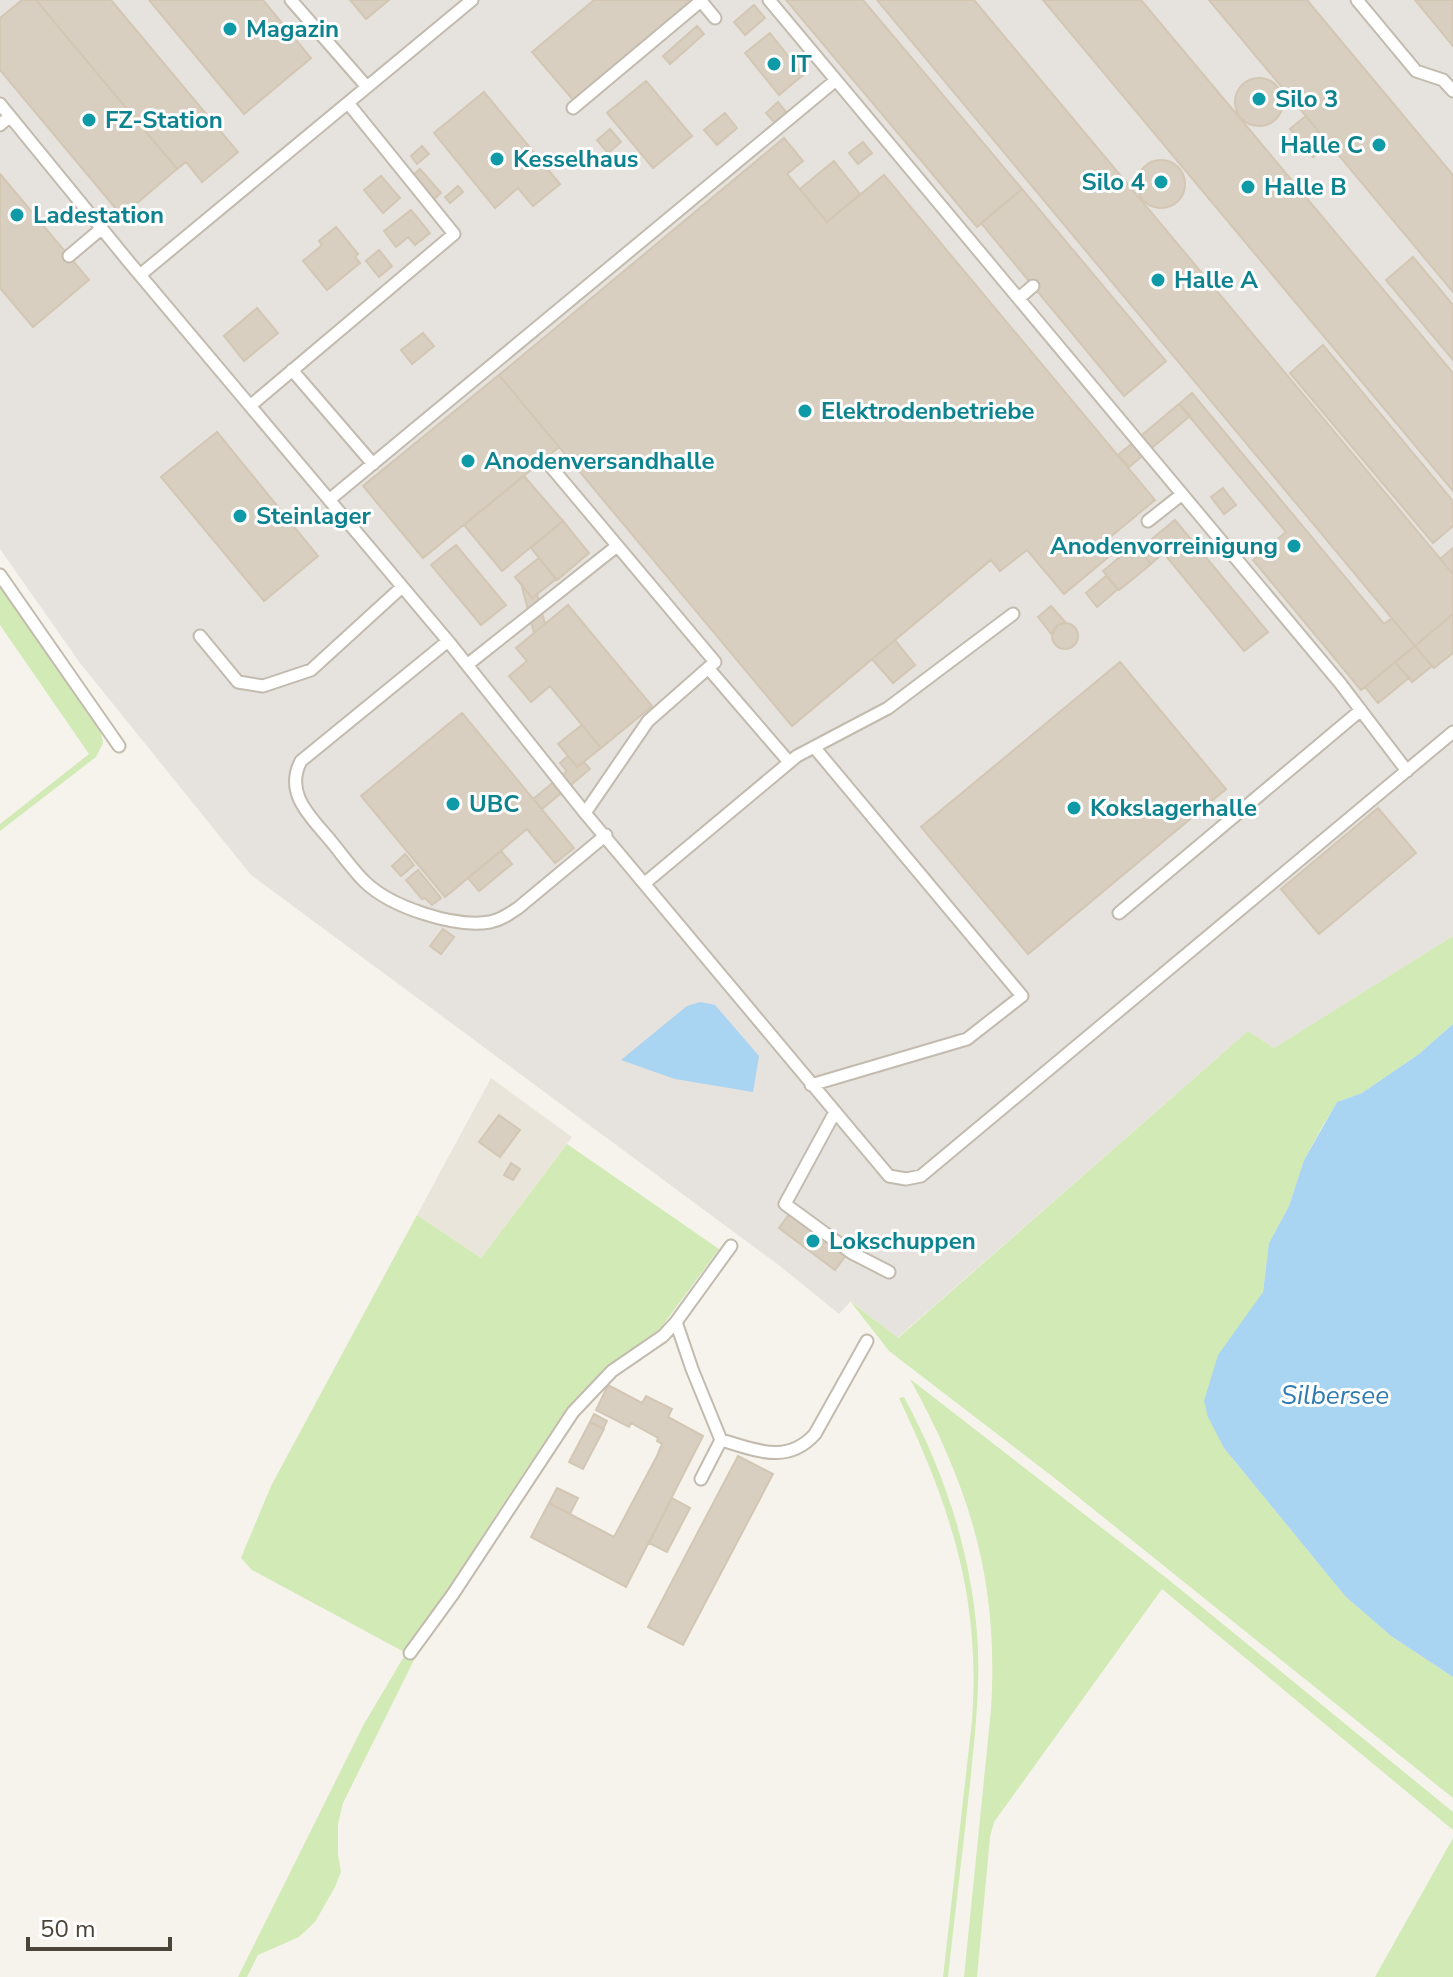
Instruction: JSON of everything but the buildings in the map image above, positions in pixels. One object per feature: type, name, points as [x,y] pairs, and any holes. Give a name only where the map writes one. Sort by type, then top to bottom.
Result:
[{"type":"lane","points":[[291,0],[367,87]]},
{"type":"lane","points":[[140,275],[472,0]]},
{"type":"lane","points":[[573,108],[702,0],[715,18]]},
{"type":"lane","points":[[769,0],[1361,710],[1407,771]]},
{"type":"lane","points":[[1357,0],[1416,71],[1443,80],[1453,91]]},
{"type":"lane","points":[[329,500],[836,80]]},
{"type":"lane","points":[[250,406],[454,234],[348,103]]},
{"type":"lane","points":[[0,104],[889,1176],[906,1179],[921,1176],[1453,732]]},
{"type":"lane","points":[[0,125],[10,116]]},
{"type":"lane","points":[[69,256],[101,229]]},
{"type":"lane","points":[[1019,298],[1033,286]]},
{"type":"lane","points":[[292,370],[373,464]]},
{"type":"lane","points":[[552,468],[715,662],[648,721],[585,813]]},
{"type":"lane","points":[[1148,521],[1181,495]]},
{"type":"lane","points":[[467,665],[617,546]]},
{"type":"lane","points":[[0,575],[119,746]]},
{"type":"lane","points":[[200,636],[238,682],[263,686],[311,670],[402,587]]},
{"type":"lane","points":[[645,883],[789,762],[888,708],[1013,614]]},
{"type":"lane","points":[[448,641],[301,761],[295,783],[304,810],[375,890],[419,911],[464,922],[495,921],[518,908],[606,835]]},
{"type":"lane","points":[[708,668],[789,762]]},
{"type":"lane","points":[[1119,913],[1361,710]]},
{"type":"lane","points":[[811,1085],[967,1039],[1022,996],[814,747]]},
{"type":"lane","points":[[835,1112],[785,1204],[852,1253],[889,1272]]},
{"type":"lane","points":[[410,1653],[453,1594],[573,1412],[612,1371],[663,1336],[731,1246]]},
{"type":"lane","points":[[676,1322],[721,1440],[701,1479]]},
{"type":"lane","points":[[721,1440],[761,1452],[783,1453],[804,1447],[815,1434],[867,1341]]},
{"type":"shaded area","points":[[0,0],[1453,0],[1453,936],[1274,1048],[1248,1031],[897,1338],[851,1301],[839,1314],[780,1266],[251,875],[80,663],[0,549]]},
{"type":"shaded area","points":[[491,1078],[572,1137],[481,1258],[417,1215]]},
{"type":"green space","points":[[0,584],[100,727],[103,743],[96,757],[0,831],[0,824],[89,754],[0,625]]},
{"type":"green space","points":[[1453,936],[1453,1024],[1419,1054],[1362,1093],[1337,1102],[1304,1160],[1289,1206],[1269,1243],[1263,1292],[1250,1313],[1224,1448],[1345,1596],[1391,1636],[1453,1677],[1453,1798],[1057,1480],[889,1351],[850,1301],[898,1338],[1248,1031],[1274,1048]]},
{"type":"green space","points":[[567,1144],[719,1249],[660,1329],[609,1365],[566,1409],[406,1652],[415,1658],[343,1803],[338,1824],[341,1872],[315,1922],[299,1937],[258,1955],[247,1977],[238,1977],[364,1724],[406,1653],[252,1570],[241,1558],[271,1486],[417,1215],[481,1258]]},
{"type":"green space","points":[[910,1379],[1169,1580],[1453,1812],[1453,1830],[1162,1589],[994,1822],[977,1977],[964,1977],[991,1710],[990,1620],[985,1578],[965,1499],[950,1460]]},
{"type":"green space","points":[[904,1397],[931,1453],[953,1511],[968,1571],[977,1633],[975,1727],[948,1977],[943,1977],[972,1721],[972,1634],[967,1594],[947,1516],[899,1398]]},
{"type":"green space","points":[[1453,1838],[1453,1977],[1375,1977]]},
{"type":"water","points":[[700,1002],[715,1005],[759,1056],[753,1092],[675,1079],[621,1060],[687,1006]]},
{"type":"water","name":"Silbersee","points":[[1453,1024],[1453,1677],[1391,1636],[1345,1596],[1224,1448],[1208,1417],[1204,1401],[1218,1355],[1263,1292],[1269,1243],[1289,1206],[1304,1160],[1337,1102],[1362,1093],[1419,1054]]},
{"type":"place","name":"Magazin","points":[[230,29]]},
{"type":"place","name":"IT","points":[[774,64]]},
{"type":"place","name":"Silo 3","points":[[1259,99]]},
{"type":"place","name":"FZ-Station","points":[[89,120]]},
{"type":"place","name":"Halle C","points":[[1379,145]]},
{"type":"place","name":"Kesselhaus","points":[[497,159]]},
{"type":"place","name":"Silo 4","points":[[1161,182]]},
{"type":"place","name":"Halle B","points":[[1248,187]]},
{"type":"place","name":"Ladestation","points":[[17,215]]},
{"type":"place","name":"Halle A","points":[[1158,280]]},
{"type":"place","name":"Elektrodenbetriebe","points":[[805,411]]},
{"type":"place","name":"Anodenversandhalle","points":[[468,461]]},
{"type":"place","name":"Steinlager","points":[[240,516]]},
{"type":"place","name":"Anodenvorreinigung","points":[[1294,546]]},
{"type":"place","name":"UBC","points":[[453,804]]},
{"type":"place","name":"Kokslagerhalle","points":[[1074,808]]},
{"type":"place","name":"Lokschuppen","points":[[813,1241]]}]
